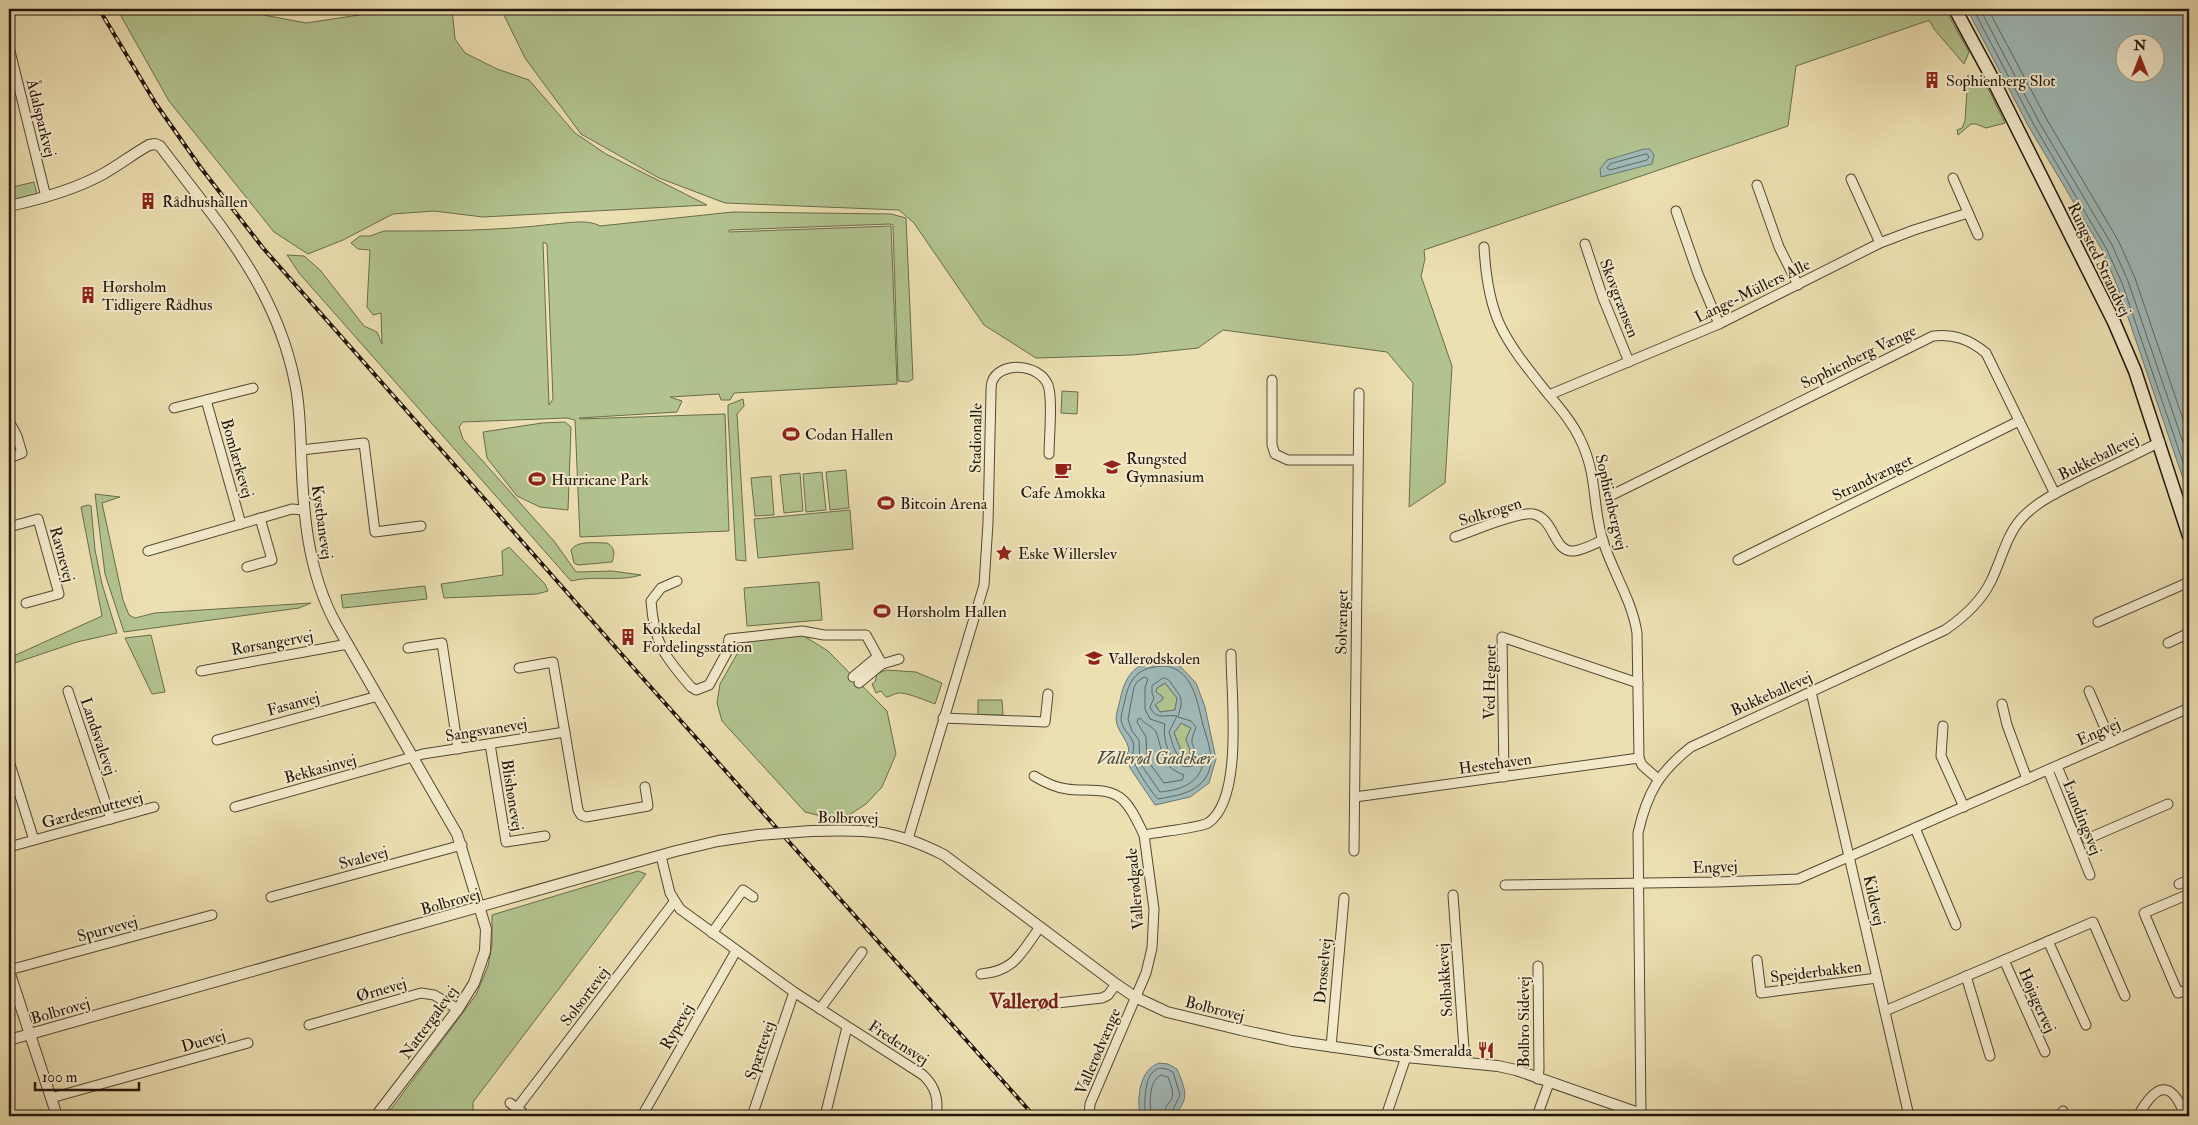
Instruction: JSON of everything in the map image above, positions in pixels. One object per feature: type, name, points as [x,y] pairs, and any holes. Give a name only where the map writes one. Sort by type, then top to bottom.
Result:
[{"type":"main road","name":"Rungsted Strandvej","points":[[1955,9],[1989,72],[2114,322],[2135,371],[2160,442],[2189,536]]},
{"type":"street","name":"Ådalsparkvej","points":[[9,47],[46,197]]},
{"type":"street","name":"Kystbanevej","points":[[46,197],[102,174],[148,144],[155,144],[160,146],[240,252],[267,299],[290,357],[298,406],[306,536],[320,588],[331,615],[462,845],[480,908]]},
{"type":"street","points":[[1952,178],[1978,235]]},
{"type":"street","points":[[1852,179],[1880,243]]},
{"type":"street","points":[[1758,185],[1779,247],[1798,285]]},
{"type":"street","points":[[9,206],[46,197]]},
{"type":"street","points":[[1676,211],[1698,274],[1719,324]]},
{"type":"street","name":"Lange-Müllers Alle","points":[[1549,396],[1719,324],[1880,243],[1968,213]]},
{"type":"street","name":"Skovgrænsen","points":[[1585,244],[1603,298],[1629,362]]},
{"type":"street","name":"Sophienbergvej","points":[[1484,247],[1491,304],[1500,327],[1513,350],[1569,420],[1589,460],[1595,483],[1603,540],[1634,615],[1637,633],[1639,758]]},
{"type":"street","name":"Sophienberg Vænge","points":[[1608,486],[1612,495],[1933,336],[1947,334],[1961,337],[1976,344],[1986,353],[2055,494]]},
{"type":"street","name":"Stadionalle","points":[[908,839],[984,585],[988,522],[991,394],[992,382],[997,375],[1019,366],[1031,368],[1041,374],[1045,380],[1050,394],[1049,454]]},
{"type":"street","points":[[1272,380],[1272,444],[1275,454],[1288,460],[1358,460]]},
{"type":"street","name":"Bomlærkevej","points":[[174,408],[252,388]]},
{"type":"street","name":"Solvænget","points":[[1354,851],[1358,393]]},
{"type":"street","name":"Bomlærkevej","points":[[206,400],[241,524]]},
{"type":"street","points":[[9,421],[17,436],[22,454],[9,458]]},
{"type":"street","name":"Strandvænget","points":[[1738,560],[2019,421]]},
{"type":"street","name":"Bukkeballevej","points":[[1643,1116],[1638,833],[1649,796],[1658,779],[1676,759],[1691,747],[1945,630],[1964,618],[1990,582],[2008,540],[2020,521],[2034,507],[2055,494],[2160,442]]},
{"type":"street","points":[[300,450],[364,443],[375,532],[421,526]]},
{"type":"street","points":[[148,551],[292,509],[303,510]]},
{"type":"street","name":"Solkrogen","points":[[1455,537],[1525,514],[1541,517],[1547,522],[1560,546],[1565,550],[1576,551],[1603,540]]},
{"type":"street","points":[[247,567],[272,560],[260,518]]},
{"type":"street","name":"Ravnevej","points":[[9,527],[38,519],[59,594],[26,603]]},
{"type":"street","points":[[677,581],[661,588],[651,601],[652,615],[657,638],[667,660],[691,687],[696,690],[710,685],[724,659],[729,639],[802,631],[824,635],[866,635],[879,661]]},
{"type":"street","points":[[2098,622],[2189,582]]},
{"type":"street","points":[[2168,643],[2189,634]]},
{"type":"street","name":"Ved Hegnet","points":[[1504,777],[1502,637],[1638,683]]},
{"type":"street","points":[[408,648],[442,643],[458,749]]},
{"type":"street","name":"Rørsangervej","points":[[201,670],[348,644]]},
{"type":"street","name":"Vallerødgade","points":[[1144,835],[1207,824],[1219,812],[1225,801],[1232,765],[1231,654]]},
{"type":"street","points":[[856,680],[879,661],[899,659]]},
{"type":"street","points":[[519,668],[553,662],[578,810],[581,815],[586,817],[648,806],[645,787]]},
{"type":"street","name":"Landsvalevej","points":[[68,691],[112,819]]},
{"type":"street","points":[[2089,691],[2111,742]]},
{"type":"street","name":"Kildevej","points":[[1811,692],[1909,1116]]},
{"type":"street","points":[[943,718],[1044,722],[1048,694]]},
{"type":"street","name":"Fasanvej","points":[[217,740],[378,696]]},
{"type":"street","points":[[2002,704],[2007,725],[2027,779]]},
{"type":"street","name":"Engvej","points":[[1505,884],[1791,880],[1849,857],[2189,708]]},
{"type":"street","points":[[1943,726],[1941,756],[1964,806]]},
{"type":"street","name":"Sangsvanevej","points":[[413,758],[423,754],[565,732]]},
{"type":"street","name":"Blishønevej","points":[[490,744],[506,842],[545,836]]},
{"type":"street","name":"Bekkasinvej","points":[[234,807],[413,758]]},
{"type":"street","points":[[1639,758],[1642,765],[1658,779]]},
{"type":"street","name":"Hestehaven","points":[[1355,797],[1639,758]]},
{"type":"street","points":[[9,761],[34,840]]},
{"type":"street","points":[[2057,766],[2087,840],[2168,804]]},
{"type":"street","name":"Lundingsvej","points":[[2048,770],[2090,875]]},
{"type":"street","name":"Vallerødgade","points":[[1034,776],[1046,783],[1066,789],[1107,792],[1117,795],[1130,807],[1144,835],[1153,904],[1154,933],[1146,972],[1135,997]]},
{"type":"street","name":"Gærdesmuttevej","points":[[9,847],[154,807]]},
{"type":"street","points":[[1916,828],[1956,925]]},
{"type":"street","name":"Bolbrovej","points":[[9,1040],[718,841],[758,835],[812,831],[871,830],[886,832],[908,839],[946,856],[1116,984],[1135,997],[1167,1012],[1292,1041],[1406,1057],[1498,1066],[1643,1116]]},
{"type":"street","name":"Svalevej","points":[[272,897],[462,845]]},
{"type":"street","points":[[661,856],[674,902]]},
{"type":"street","points":[[2179,884],[2189,880]]},
{"type":"street","points":[[712,933],[743,890],[753,897]]},
{"type":"street","points":[[2189,894],[2144,913],[2178,994],[2189,989]]},
{"type":"street","name":"Solbakkevej","points":[[1453,895],[1465,1063]]},
{"type":"street","name":"Drosselvej","points":[[1331,1047],[1344,898]]},
{"type":"street","name":"Fredensvej","points":[[674,902],[680,909],[794,992],[923,1075],[930,1082],[937,1098],[936,1116]]},
{"type":"street","name":"Solsortevej","points":[[516,1108],[674,902]]},
{"type":"street","name":"Nattergalevej","points":[[376,1116],[458,1010],[474,983],[485,951],[486,929],[480,908]]},
{"type":"street","name":"Spurvevej","points":[[9,970],[212,915]]},
{"type":"street","name":"Højagervej","points":[[1884,1011],[2093,922],[2124,996]]},
{"type":"street","points":[[981,974],[995,973],[1015,962],[1040,927]]},
{"type":"street","name":"Højagervej","points":[[2048,941],[2086,1025]]},
{"type":"street","name":"Rypevej","points":[[642,1116],[736,950]]},
{"type":"street","points":[[820,1009],[862,952]]},
{"type":"street","name":"Spejderbakken","points":[[1757,960],[1761,993],[1877,978]]},
{"type":"street","name":"Højagervej","points":[[2004,960],[2045,1052]]},
{"type":"street","name":"Bolbro Sidevej","points":[[1538,966],[1538,1079]]},
{"type":"street","points":[[9,970],[57,1116]]},
{"type":"street","points":[[1966,976],[1990,1056]]},
{"type":"street","points":[[1039,1005],[1102,998],[1108,995],[1116,984]]},
{"type":"street","name":"Spættevej","points":[[752,1116],[794,992]]},
{"type":"street","name":"Ørnevej","points":[[309,1025],[421,994],[434,995],[458,1010]]},
{"type":"street","name":"Vallerødvænge","points":[[1089,1116],[1090,1104],[1135,997]]},
{"type":"street","points":[[825,1116],[847,1027]]},
{"type":"street","name":"Duevej","points":[[51,1098],[248,1043]]},
{"type":"street","points":[[1386,1116],[1406,1057]]},
{"type":"street","points":[[1537,1116],[1549,1083]]},
{"type":"street","points":[[2138,1116],[2148,1099],[2155,1092],[2164,1090],[2172,1092],[2178,1099],[2185,1116]]},
{"type":"green space","points":[[117,9],[232,9],[306,23],[399,9],[452,9],[455,39],[465,53],[497,69],[529,80],[575,133],[606,154],[707,205],[483,217],[434,211],[393,214],[343,240],[308,254],[274,232],[169,101]]},
{"type":"green space","points":[[501,9],[1945,9],[1969,52],[1964,64],[1934,29],[1930,21],[1927,21],[1796,66],[1788,126],[1424,250],[1425,259],[1421,276],[1452,366],[1445,483],[1409,507],[1413,383],[1387,352],[1223,330],[1198,348],[1132,355],[1036,358],[984,325],[914,223],[899,210],[725,203],[659,178],[581,134],[525,58]]},
{"type":"green space","points":[[1968,75],[1977,79],[1983,78],[2005,123],[1986,128],[1971,124],[1958,135],[1957,130],[1962,128],[1965,121]]},
{"type":"green space","points":[[34,182],[37,194],[9,201],[9,188]]},
{"type":"green space","points":[[733,212],[891,214],[906,218],[913,379],[908,382],[898,381],[893,225],[729,230],[729,232],[891,226],[897,384],[734,393],[730,400],[721,400],[719,394],[670,397],[682,401],[677,412],[579,418],[725,414],[729,531],[580,537],[575,420],[567,418],[463,422],[459,427],[463,439],[554,541],[576,572],[612,571],[641,575],[624,578],[571,581],[299,273],[287,255],[304,256],[320,270],[364,326],[377,332],[382,344],[381,313],[373,315],[367,307],[370,250],[358,249],[351,243],[360,236],[370,236],[384,231],[449,231],[578,222],[600,226]],"holes":[[[543,242],[547,244],[553,399],[549,405]]]},
{"type":"green space","points":[[1062,391],[1078,392],[1077,414],[1061,413]]},
{"type":"green space","points":[[743,399],[744,406],[737,414],[746,561],[736,560],[728,414],[728,405]]},
{"type":"green space","name":"Hurricane Park","points":[[565,422],[571,427],[568,510],[540,507],[517,496],[487,458],[483,432],[542,423]]},
{"type":"green space","points":[[846,470],[849,508],[830,510],[826,472]]},
{"type":"green space","points":[[822,472],[826,510],[806,512],[803,474]]},
{"type":"green space","points":[[800,473],[803,511],[784,513],[780,475]]},
{"type":"green space","points":[[771,476],[774,515],[755,516],[751,478]]},
{"type":"green space","points":[[95,494],[120,497],[102,503],[123,600],[129,615],[135,618],[155,613],[311,603],[299,608],[124,632],[105,574]]},
{"type":"green space","points":[[91,506],[95,550],[102,584],[117,633],[77,642],[9,665],[9,658],[102,616],[81,507]]},
{"type":"green space","points":[[850,510],[853,549],[758,558],[754,519]]},
{"type":"green space","points":[[587,543],[607,543],[614,551],[612,562],[578,565],[574,563],[571,550],[574,547]]},
{"type":"green space","points":[[509,547],[545,584],[548,591],[537,594],[444,598],[441,584],[503,575],[502,551]]},
{"type":"green space","points":[[819,582],[822,620],[747,626],[744,588]]},
{"type":"green space","points":[[425,586],[427,599],[343,608],[341,595]]},
{"type":"green space","points":[[799,633],[828,651],[887,711],[896,754],[882,787],[866,804],[849,815],[825,817],[805,812],[722,721],[717,703],[720,684],[737,654],[753,637]]},
{"type":"green space","points":[[151,635],[165,692],[152,694],[125,638]]},
{"type":"green space","points":[[886,670],[916,672],[942,683],[935,704],[906,694],[898,693],[886,697],[881,691],[876,693],[872,684],[875,682],[877,674]]},
{"type":"green space","points":[[1165,683],[1177,698],[1175,710],[1160,712],[1155,704],[1162,700],[1163,697],[1156,692],[1157,688]]},
{"type":"green space","points":[[978,700],[1002,700],[1003,715],[978,715]]},
{"type":"green space","points":[[1181,723],[1191,728],[1186,739],[1190,756],[1182,753],[1174,733]]},
{"type":"green space","points":[[638,871],[646,874],[473,1102],[473,1116],[386,1116],[476,995],[488,966],[492,944],[492,915]]},
{"type":"water","points":[[1967,9],[2189,9],[2189,496],[2117,285],[2102,250],[2029,127]]},
{"type":"water","points":[[1650,149],[1654,155],[1652,164],[1601,177],[1600,169],[1607,160]]},
{"type":"water","name":"Vallerød Gadekær","points":[[1167,660],[1177,663],[1196,683],[1205,707],[1216,759],[1209,783],[1190,797],[1155,805],[1130,768],[1127,743],[1118,728],[1116,719],[1123,690],[1130,675],[1141,665]],"holes":[[[1165,683],[1177,698],[1175,710],[1160,712],[1155,705],[1163,697],[1156,692],[1157,688]],[[1181,723],[1191,728],[1186,739],[1190,756],[1182,753],[1174,733]]]},
{"type":"water","points":[[1159,1063],[1168,1064],[1177,1069],[1184,1088],[1184,1099],[1179,1110],[1173,1116],[1140,1116],[1139,1093],[1143,1078],[1152,1067]]},
{"type":"railway","points":[[99,9],[156,104],[201,168],[263,248],[647,683],[1034,1116]]},
{"type":"place","name":"Sophienberg Slot","points":[[1932,80]]},
{"type":"place","name":"Rådhushallen","points":[[148,201]]},
{"type":"place","name":"Hørsholm Tidligere Rådhus","points":[[88,295]]},
{"type":"place","name":"Codan Hallen","points":[[791,434]]},
{"type":"place","name":"Rungsted Gymnasium","points":[[1112,467]]},
{"type":"place","name":"Cafe Amokka","points":[[1063,470]]},
{"type":"place","name":"Hurricane Park","points":[[537,479]]},
{"type":"place","name":"Bitcoin Arena","points":[[886,503]]},
{"type":"place","name":"Eske Willerslev","points":[[1004,553]]},
{"type":"place","name":"Hørsholm Hallen","points":[[882,611]]},
{"type":"place","name":"Kokkedal Fordelingsstation","points":[[628,637]]},
{"type":"place","name":"Vallerødskolen","points":[[1094,658]]},
{"type":"place","name":"Costa Smeralda","points":[[1486,1050]]},
{"type":"district","name":"Vallerød","points":[[1024,1001]]}]
